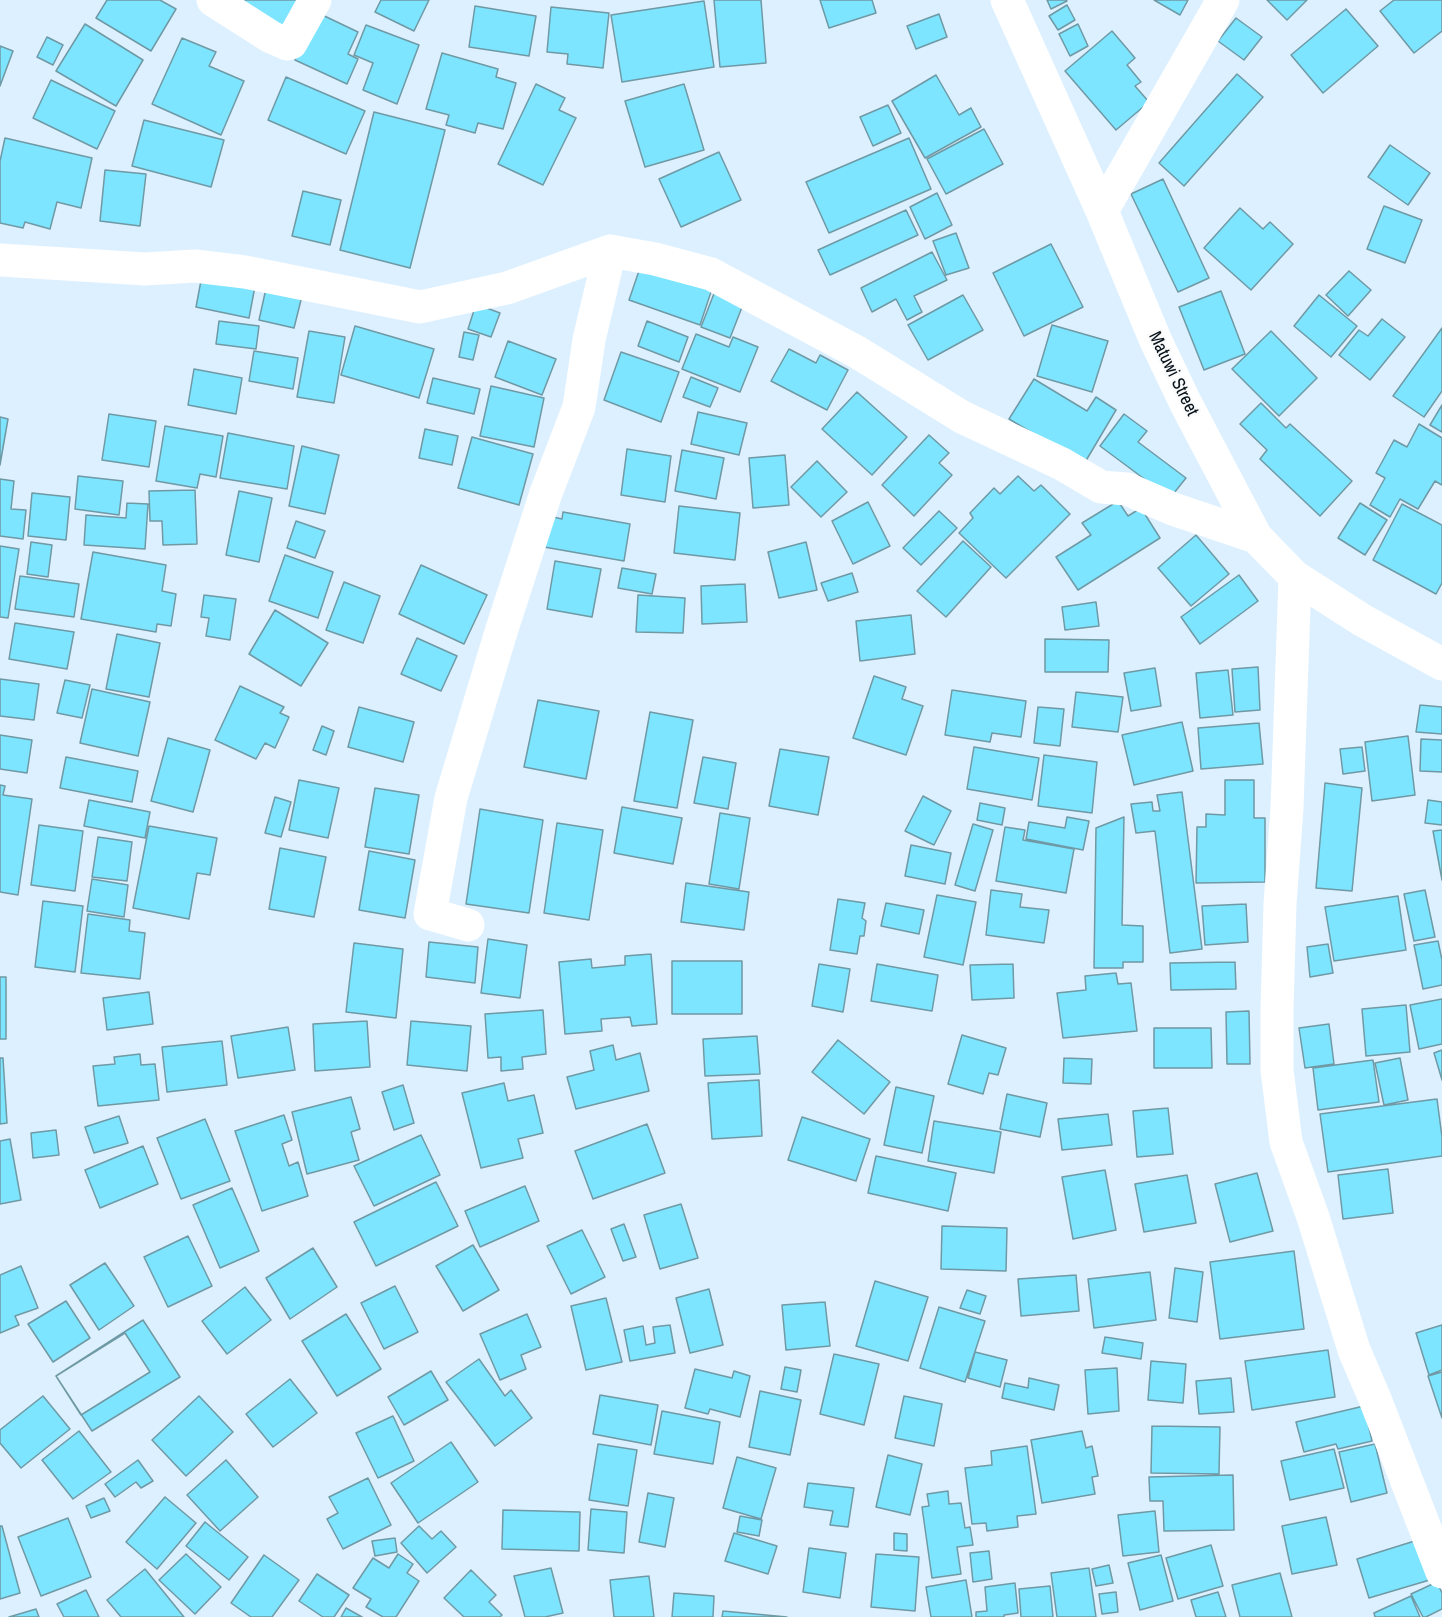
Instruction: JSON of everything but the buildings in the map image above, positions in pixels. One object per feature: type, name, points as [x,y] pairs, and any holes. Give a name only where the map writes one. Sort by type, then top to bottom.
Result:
[{"type":"street","points":[[213,0],[286,44],[291,43],[315,0]]},
{"type":"street","name":"Matuwi Street","points":[[1007,0],[1102,211],[1155,339],[1185,402],[1256,537],[1295,577],[1362,621],[1442,664]]},
{"type":"street","points":[[1102,211],[1222,0]]},
{"type":"street","points":[[0,260],[145,269],[195,266],[245,272],[420,307],[507,288],[610,251],[655,259],[711,274],[857,352],[962,417],[1062,464],[1101,486],[1127,489],[1173,509],[1256,537]]},
{"type":"street","points":[[468,925],[430,914],[451,798],[514,589],[546,493],[579,406],[589,340],[610,251]]},
{"type":"street","points":[[1295,577],[1277,1009],[1277,1070],[1286,1142],[1313,1217],[1354,1350],[1442,1572]]}]
